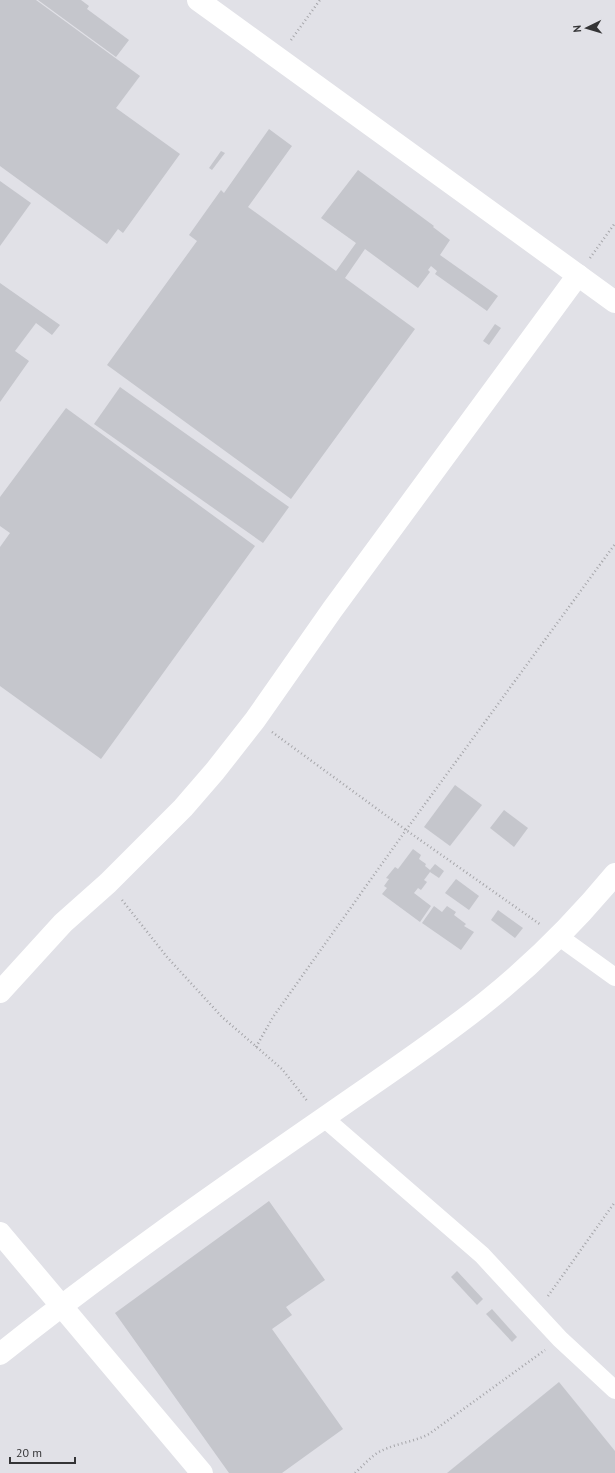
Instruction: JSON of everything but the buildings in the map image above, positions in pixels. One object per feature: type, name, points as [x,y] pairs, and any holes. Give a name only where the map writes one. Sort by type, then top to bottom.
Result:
[{"type":"street","points":[[198,0],[615,302]]},
{"type":"street","points":[[0,992],[63,924],[108,883],[183,808],[255,720],[314,635],[578,275]]},
{"type":"street","points":[[0,1354],[60,1306],[324,1118],[416,1055],[487,1001],[524,969],[558,936],[615,874]]},
{"type":"street","points":[[558,936],[615,977]]},
{"type":"street","points":[[324,1118],[482,1255],[535,1314],[615,1390]]},
{"type":"street","points":[[0,1232],[60,1306],[202,1473]]},
{"type":"path","points":[[278,58],[320,0]]},
{"type":"path","points":[[578,275],[615,224]]},
{"type":"path","points":[[256,1047],[273,1018],[406,830],[615,544]]},
{"type":"path","points":[[255,720],[406,830],[558,936]]},
{"type":"path","points":[[108,883],[167,957],[222,1017],[282,1069],[303,1097],[324,1118]]},
{"type":"path","points":[[535,1314],[615,1202]]},
{"type":"path","points":[[355,1473],[380,1451],[418,1440],[429,1434],[560,1339]]}]
